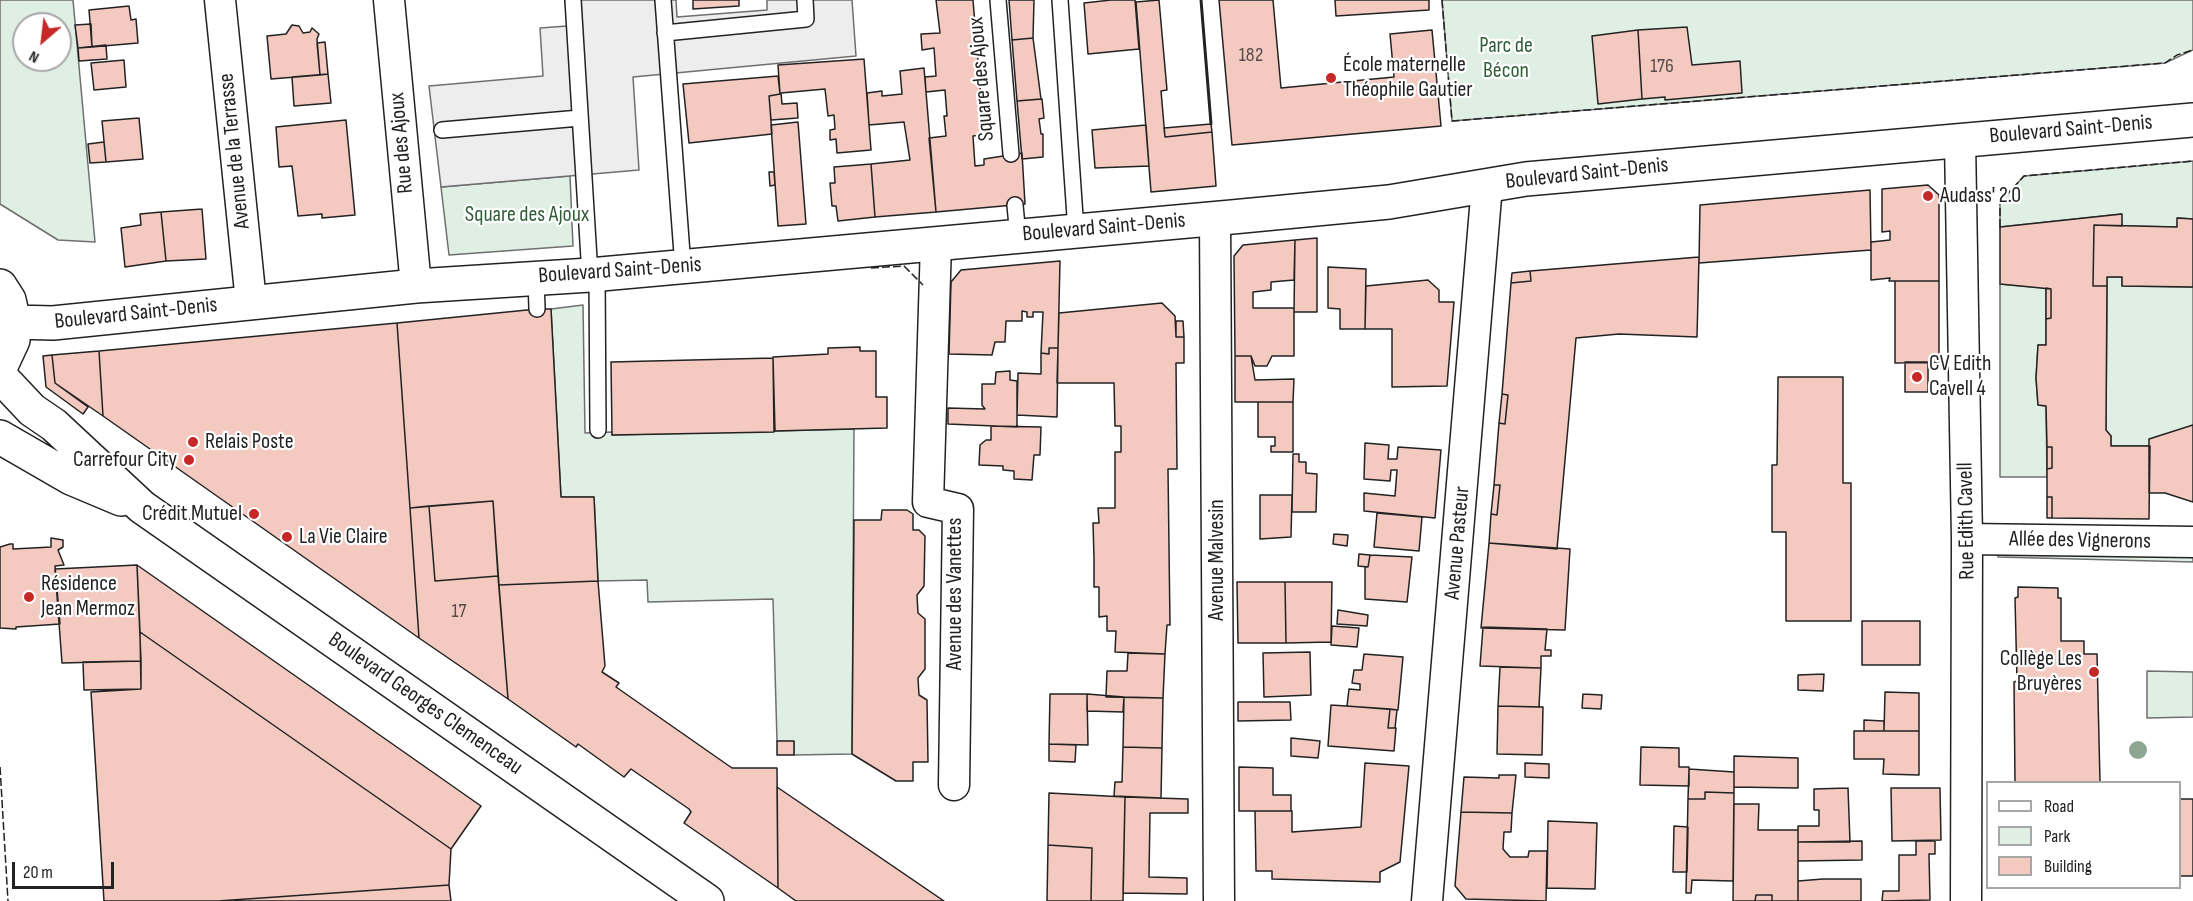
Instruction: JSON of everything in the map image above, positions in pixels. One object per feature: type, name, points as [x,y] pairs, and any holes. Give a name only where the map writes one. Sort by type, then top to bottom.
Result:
[{"type":"main road","name":"Boulevard Saint-Denis","points":[[14,322],[53,323],[416,286],[683,267],[936,243],[1016,221],[1076,231],[1389,202],[1487,185],[2193,120]]},
{"type":"main road","points":[[0,286],[9,300],[14,322],[13,340],[0,368]]},
{"type":"main road","name":"Boulevard Georges Clemenceau","points":[[0,376],[32,410],[54,425],[142,507],[707,901]]},
{"type":"main road","name":"Boulevard Georges Clemenceau","points":[[0,437],[71,478],[142,507]]},
{"type":"street","name":"Avenue de la Terrasse","points":[[220,0],[251,302]]},
{"type":"street","name":"Rue des Ajoux","points":[[389,0],[416,286]]},
{"type":"street","name":"Rue Edith Cavell","points":[[1960,141],[1967,539],[1966,901]]},
{"type":"street","name":"Avenue Pasteur","points":[[1427,901],[1487,185]]},
{"type":"street","name":"Avenue Malvesin","points":[[1215,218],[1219,901]]},
{"type":"street","name":"Avenue des Vanettes","points":[[936,243],[928,502],[958,509],[954,785]]},
{"type":"street","name":"Allée des Vignerons","points":[[1967,539],[2193,542]]},
{"type":"lane","points":[[573,0],[593,274],[598,430]]},
{"type":"lane","points":[[663,0],[683,267]]},
{"type":"lane","points":[[665,33],[806,18],[805,0]]},
{"type":"lane","name":"Square des Ajoux","points":[[998,0],[1011,154]]},
{"type":"lane","points":[[1060,0],[1076,231]]},
{"type":"lane","points":[[442,130],[580,118]]},
{"type":"lane","points":[[536,277],[537,309]]},
{"type":"green space","points":[[0,0],[73,0],[95,242],[58,240],[0,204]]},
{"type":"green space","name":"Parc de Bécon","points":[[1442,0],[2193,0],[2193,50],[2165,63],[1452,121]]},
{"type":"green space","points":[[2193,161],[2193,219],[2178,218],[2177,227],[2122,226],[2121,214],[2000,227],[2000,202],[2024,176]]},
{"type":"green space","name":"Square des Ajoux","points":[[570,176],[573,246],[449,255],[441,187]]},
{"type":"green space","points":[[2107,277],[2122,277],[2122,286],[2193,287],[2193,425],[2150,446],[2111,446],[2111,436],[2106,431]]},
{"type":"green space","points":[[2000,284],[2046,288],[2046,345],[2038,345],[2036,378],[2038,405],[2046,406],[2047,477],[2000,477]]},
{"type":"green space","points":[[583,305],[585,433],[612,432],[612,435],[854,429],[852,754],[794,755],[794,742],[777,741],[773,599],[648,602],[647,580],[598,581],[594,497],[561,497],[551,309]]},
{"type":"green space","points":[[1998,547],[2193,552],[2193,562],[1998,557]]},
{"type":"green space","points":[[2147,671],[2193,672],[2193,717],[2147,718]]},
{"type":"shaded area","points":[[565,0],[676,0],[677,17],[767,10],[767,0],[852,0],[856,56],[633,77],[639,170],[441,187],[429,86],[543,76],[540,28],[567,26]]},
{"type":"building","points":[[693,0],[739,0],[739,6],[693,9]]},
{"type":"building","points":[[936,0],[973,0],[984,135],[973,136],[975,166],[984,165],[984,159],[1022,153],[1025,204],[936,212],[929,138],[946,136],[945,90],[926,92],[925,77],[936,76],[934,48],[922,50],[921,34],[940,33]]},
{"type":"building","points":[[1009,0],[1034,0],[1033,38],[1012,40]]},
{"type":"building","points":[[1135,0],[1139,49],[1088,54],[1084,3]]},
{"type":"building","points":[[1159,0],[1167,90],[1161,91],[1165,137],[1212,132],[1216,186],[1151,192],[1136,2]]},
{"type":"building","name":"École maternelle Théophile Gautier","points":[[1219,0],[1273,0],[1281,88],[1394,77],[1390,34],[1432,30],[1441,126],[1232,145]]},
{"type":"building","points":[[1335,0],[1429,0],[1429,10],[1336,16]]},
{"type":"building","points":[[129,6],[131,20],[136,19],[138,43],[92,47],[89,10]]},
{"type":"building","points":[[91,24],[92,47],[78,48],[75,25]]},
{"type":"building","points":[[292,25],[299,26],[303,33],[310,32],[312,28],[319,34],[317,39],[320,75],[271,79],[267,36],[286,34]]},
{"type":"building","points":[[1687,27],[1692,65],[1740,61],[1742,93],[1665,100],[1665,97],[1642,99],[1638,30]]},
{"type":"building","points":[[1638,30],[1642,99],[1598,104],[1592,36]]},
{"type":"building","points":[[1033,38],[1041,99],[1017,101],[1012,40]]},
{"type":"building","points":[[325,42],[328,74],[320,75],[317,43]]},
{"type":"building","points":[[106,45],[107,59],[79,61],[78,48]]},
{"type":"building","points":[[864,59],[871,150],[837,153],[836,139],[830,140],[830,130],[835,129],[834,115],[828,116],[825,89],[781,93],[782,104],[797,103],[798,118],[771,120],[769,96],[780,94],[778,65]]},
{"type":"building","points":[[124,60],[126,87],[94,90],[91,63]]},
{"type":"building","points":[[924,68],[936,212],[875,217],[871,164],[910,160],[904,122],[869,125],[867,93],[882,91],[882,96],[902,94],[900,71]]},
{"type":"building","points":[[328,74],[331,103],[294,106],[292,77]]},
{"type":"building","points":[[778,76],[780,94],[769,96],[772,134],[689,143],[683,84]]},
{"type":"building","points":[[1042,99],[1044,118],[1039,119],[1041,134],[1043,134],[1043,157],[1022,159],[1017,101]]},
{"type":"building","points":[[139,118],[143,159],[106,162],[102,121]]},
{"type":"building","points":[[346,120],[355,215],[322,218],[322,214],[298,216],[292,166],[279,167],[276,127]]},
{"type":"building","points":[[798,122],[806,224],[778,226],[771,125]]},
{"type":"building","points":[[1211,124],[1212,132],[1165,137],[1164,128]]},
{"type":"building","points":[[1146,125],[1149,166],[1095,168],[1092,130]]},
{"type":"building","points":[[104,142],[106,162],[90,163],[88,144]]},
{"type":"building","points":[[871,164],[875,217],[838,221],[836,206],[832,206],[830,183],[835,183],[834,167]]},
{"type":"building","points":[[769,172],[774,172],[775,185],[770,186]]},
{"type":"building","points":[[1928,185],[1939,195],[1939,281],[1889,281],[1890,278],[1871,280],[1871,242],[1890,240],[1890,231],[1882,232],[1882,189]]},
{"type":"building","points":[[1870,190],[1871,250],[1699,263],[1700,205]]},
{"type":"building","points":[[202,209],[206,259],[166,261],[161,212]]},
{"type":"building","points":[[161,212],[166,261],[125,267],[121,228],[141,225],[140,214]]},
{"type":"building","points":[[2122,214],[2122,226],[2094,225],[2093,286],[2107,286],[2106,430],[2111,436],[2111,446],[2150,446],[2149,519],[2052,518],[2052,497],[2047,497],[2047,469],[2052,468],[2052,447],[2047,447],[2046,406],[2038,405],[2036,378],[2038,345],[2046,345],[2046,319],[2051,318],[2051,289],[2000,284],[2000,227]]},
{"type":"building","points":[[2177,218],[2193,219],[2193,287],[2122,286],[2122,277],[2107,277],[2107,286],[2093,286],[2094,225],[2177,227]]},
{"type":"building","points":[[1317,238],[1317,312],[1294,312],[1295,240]]},
{"type":"building","points":[[1295,240],[1294,280],[1271,282],[1271,290],[1253,292],[1253,308],[1294,308],[1294,356],[1272,356],[1267,366],[1255,366],[1251,356],[1235,356],[1234,256],[1243,245]]},
{"type":"building","points":[[1699,257],[1697,337],[1619,334],[1576,338],[1557,549],[1489,543],[1491,514],[1497,515],[1500,485],[1494,485],[1499,423],[1505,424],[1508,395],[1502,394],[1511,283],[1531,281],[1530,271]]},
{"type":"building","points":[[1060,261],[1058,348],[1049,348],[1049,354],[1041,353],[1043,312],[1033,312],[1033,317],[1027,317],[1027,312],[1022,311],[1022,321],[1006,321],[1005,342],[995,342],[992,355],[949,354],[951,282],[961,270]]},
{"type":"building","points":[[1328,267],[1366,269],[1365,329],[1340,329],[1340,309],[1328,308]]},
{"type":"building","points":[[1530,271],[1531,281],[1511,283],[1512,273]]},
{"type":"building","points":[[1428,280],[1439,290],[1439,302],[1454,302],[1447,386],[1392,387],[1392,329],[1365,329],[1366,286]]},
{"type":"building","points":[[1895,281],[1939,281],[1939,362],[1895,363]]},
{"type":"building","points":[[2046,288],[2051,289],[2051,318],[2046,319]]},
{"type":"building","points":[[1162,303],[1175,316],[1176,337],[1184,337],[1184,363],[1176,363],[1177,469],[1168,469],[1170,625],[1167,625],[1165,654],[1115,652],[1116,631],[1107,631],[1107,616],[1099,617],[1099,587],[1094,587],[1093,523],[1099,523],[1098,508],[1115,508],[1115,452],[1121,452],[1121,426],[1115,426],[1114,383],[1057,383],[1059,313]]},
{"type":"building","points":[[551,309],[561,497],[594,497],[598,581],[499,585],[493,501],[410,508],[397,323]]},
{"type":"building","points":[[1176,321],[1183,321],[1184,337],[1176,337]]},
{"type":"building","points":[[397,323],[419,638],[103,416],[99,351]]},
{"type":"building","points":[[860,347],[860,351],[876,351],[876,397],[887,397],[887,428],[775,431],[773,357],[828,354],[828,348]]},
{"type":"building","points":[[1049,348],[1058,348],[1057,417],[1017,415],[1018,373],[1041,374],[1041,353],[1049,354]]},
{"type":"building","points":[[99,351],[103,416],[55,383],[52,355]]},
{"type":"building","points":[[52,355],[55,383],[88,407],[83,414],[46,387],[43,356]]},
{"type":"building","points":[[1235,356],[1251,356],[1255,380],[1294,379],[1293,402],[1235,402]]},
{"type":"building","points":[[773,358],[774,432],[612,435],[611,362]]},
{"type":"building","name":"CV Edith Cavell 4","points":[[1905,362],[1928,362],[1928,392],[1905,392]]},
{"type":"building","points":[[1010,371],[1010,380],[1017,381],[1017,427],[948,424],[948,408],[985,409],[982,405],[982,384],[995,384],[996,372]]},
{"type":"building","points":[[1778,377],[1843,377],[1843,483],[1851,483],[1851,621],[1786,621],[1786,532],[1772,532],[1772,465],[1777,465]]},
{"type":"building","points":[[1502,394],[1508,395],[1505,424],[1499,423]]},
{"type":"building","points":[[1258,402],[1293,402],[1293,452],[1271,452],[1271,446],[1275,446],[1275,437],[1258,437]]},
{"type":"building","points":[[2193,425],[2193,502],[2165,493],[2149,493],[2149,439]]},
{"type":"building","points":[[991,426],[1041,427],[1040,455],[1034,455],[1032,480],[1014,479],[1014,471],[1003,470],[1003,466],[979,465],[980,445],[986,440],[991,440]]},
{"type":"building","points":[[1365,443],[1389,445],[1388,459],[1397,459],[1398,447],[1441,450],[1435,518],[1364,511],[1364,493],[1395,496],[1397,470],[1391,470],[1390,481],[1364,479]]},
{"type":"building","points":[[2047,447],[2052,447],[2052,468],[2047,469]]},
{"type":"building","points":[[1293,454],[1299,454],[1299,462],[1306,462],[1306,473],[1317,474],[1316,512],[1292,512]]},
{"type":"building","points":[[1494,485],[1500,485],[1497,515],[1491,514]]},
{"type":"building","points":[[1260,495],[1292,495],[1291,537],[1260,539]]},
{"type":"building","points":[[2047,497],[2052,497],[2052,518],[2047,518]]},
{"type":"building","points":[[493,501],[498,576],[435,581],[429,506]]},
{"type":"building","points":[[429,506],[435,581],[498,576],[508,699],[419,638],[410,508]]},
{"type":"building","points":[[882,510],[907,510],[913,514],[913,530],[919,530],[925,536],[924,586],[917,595],[918,613],[925,619],[925,669],[918,678],[919,695],[927,700],[928,762],[913,762],[913,781],[896,781],[852,754],[854,520],[881,520]]},
{"type":"building","points":[[1377,513],[1422,517],[1419,551],[1374,547]]},
{"type":"building","points":[[1334,534],[1348,535],[1347,546],[1333,544]]},
{"type":"building","name":"Résidence Jean Mermoz","points":[[51,538],[63,540],[63,547],[58,550],[64,565],[55,566],[60,624],[16,627],[16,629],[0,628],[0,547],[13,544],[13,549],[51,547]]},
{"type":"building","points":[[1489,543],[1570,549],[1565,630],[1481,628]]},
{"type":"building","points":[[1359,554],[1370,555],[1368,567],[1358,566]]},
{"type":"building","points":[[1370,555],[1412,557],[1407,602],[1365,599],[1365,567],[1368,567]]},
{"type":"building","points":[[137,565],[481,806],[451,849],[140,632]]},
{"type":"building","points":[[137,565],[141,661],[62,663],[55,569]]},
{"type":"building","points":[[598,581],[605,666],[602,672],[619,683],[616,687],[732,768],[777,768],[778,888],[684,823],[691,812],[689,809],[631,769],[624,777],[578,744],[576,747],[508,699],[499,585]]},
{"type":"building","points":[[1237,582],[1285,582],[1286,643],[1238,643]]},
{"type":"building","points":[[1285,582],[1332,582],[1331,642],[1286,643]]},
{"type":"building","points":[[2018,587],[2058,588],[2058,598],[2061,598],[2061,641],[2084,641],[2084,654],[2097,654],[2100,781],[2015,781],[2014,682],[2017,681],[2015,598],[2018,597]]},
{"type":"building","points":[[1338,610],[1368,615],[1367,626],[1337,624]]},
{"type":"building","points":[[1862,621],[1920,621],[1920,665],[1862,665]]},
{"type":"building","points":[[1332,626],[1359,628],[1357,647],[1331,645]]},
{"type":"building","points":[[1483,627],[1547,629],[1545,650],[1551,650],[1551,656],[1541,656],[1541,668],[1480,666]]},
{"type":"building","points":[[140,632],[451,849],[449,885],[218,901],[104,901],[91,692],[141,689]]},
{"type":"building","points":[[1310,652],[1311,695],[1264,697],[1263,653]]},
{"type":"building","points":[[1128,653],[1165,654],[1163,698],[1106,697],[1107,671],[1127,671]]},
{"type":"building","points":[[1364,654],[1403,657],[1398,710],[1347,706],[1349,689],[1360,690],[1360,684],[1352,683],[1354,670],[1362,670]]},
{"type":"building","points":[[141,661],[141,689],[84,690],[83,662]]},
{"type":"building","points":[[1500,667],[1541,668],[1539,707],[1498,706]]},
{"type":"building","points":[[1824,674],[1823,691],[1798,690],[1798,675]]},
{"type":"building","points":[[1885,692],[1919,693],[1919,731],[1884,731]]},
{"type":"building","points":[[1050,694],[1087,694],[1088,745],[1049,744]]},
{"type":"building","points":[[1087,694],[1124,697],[1123,712],[1087,711]]},
{"type":"building","points":[[1583,694],[1602,695],[1601,709],[1582,708]]},
{"type":"building","points":[[1124,697],[1163,698],[1162,748],[1123,747]]},
{"type":"building","points":[[1238,702],[1290,702],[1291,720],[1238,721]]},
{"type":"building","points":[[1331,705],[1390,709],[1388,728],[1396,728],[1394,751],[1328,746]]},
{"type":"building","points":[[1498,706],[1543,707],[1542,755],[1497,754]]},
{"type":"building","points":[[1390,709],[1397,710],[1395,728],[1388,728]]},
{"type":"building","points":[[1864,720],[1884,721],[1884,731],[1864,731]]},
{"type":"building","points":[[1854,731],[1919,731],[1919,775],[1883,774],[1884,759],[1854,759]]},
{"type":"building","points":[[1291,738],[1320,741],[1318,758],[1291,756]]},
{"type":"building","points":[[777,741],[794,741],[794,755],[777,755]]},
{"type":"building","points":[[1049,744],[1076,745],[1075,762],[1049,761]]},
{"type":"building","points":[[1123,747],[1162,748],[1161,798],[1114,796],[1115,782],[1122,782]]},
{"type":"building","points":[[1641,747],[1679,748],[1679,767],[1689,767],[1689,786],[1640,785]]},
{"type":"building","points":[[1734,756],[1798,758],[1798,788],[1734,787]]},
{"type":"building","points":[[1365,763],[1409,766],[1400,862],[1380,872],[1380,882],[1272,879],[1272,871],[1256,871],[1255,811],[1292,811],[1292,832],[1361,827]]},
{"type":"building","points":[[1525,763],[1549,764],[1549,778],[1525,777]]},
{"type":"building","points":[[1239,767],[1273,768],[1273,795],[1291,795],[1291,811],[1239,811]]},
{"type":"building","points":[[1689,769],[1734,772],[1734,793],[1705,792],[1705,799],[1688,799]]},
{"type":"building","points":[[1499,775],[1516,775],[1512,813],[1461,812],[1464,777],[1499,778]]},
{"type":"building","points":[[777,787],[944,901],[796,901],[778,888]]},
{"type":"building","points":[[1848,788],[1850,842],[1798,842],[1798,826],[1819,826],[1819,810],[1814,810],[1814,789]]},
{"type":"building","points":[[1891,788],[1940,788],[1941,840],[1892,841]]},
{"type":"building","points":[[1705,792],[1734,793],[1733,881],[1692,880],[1691,893],[1686,893],[1688,799],[1705,799]]},
{"type":"building","points":[[1049,793],[1125,797],[1123,901],[1091,901],[1092,848],[1048,845]]},
{"type":"building","points":[[1125,797],[1188,799],[1188,813],[1150,813],[1149,877],[1187,878],[1187,894],[1123,893]]},
{"type":"building","points":[[2181,799],[2193,799],[2193,876],[2181,876]]},
{"type":"building","points":[[1734,804],[1759,804],[1758,830],[1798,830],[1798,901],[1772,901],[1772,895],[1756,895],[1755,901],[1733,901]]},
{"type":"building","points":[[1461,812],[1512,813],[1511,832],[1504,832],[1503,849],[1510,857],[1528,857],[1529,851],[1547,851],[1546,901],[1466,899],[1455,886]]},
{"type":"building","points":[[1548,821],[1597,823],[1595,889],[1547,888]]},
{"type":"building","points":[[1674,826],[1688,827],[1687,872],[1673,872]]},
{"type":"building","points":[[1862,841],[1862,860],[1798,861],[1798,842]]},
{"type":"building","points":[[1916,841],[1935,841],[1935,854],[1929,854],[1930,900],[1882,901],[1883,891],[1899,891],[1899,855],[1916,855]]},
{"type":"building","points":[[1048,845],[1092,848],[1091,901],[1047,901]]},
{"type":"building","points":[[1861,879],[1861,901],[1798,901],[1798,881]]},
{"type":"building","points":[[449,885],[451,901],[218,901]]},
{"type":"building","points":[[1756,895],[1772,895],[1772,901],[1755,901]]},
{"type":"fence","points":[[1442,0],[1452,121],[2165,63],[2177,55],[2193,50]]},
{"type":"fence","points":[[2000,227],[2000,202],[2024,176],[2193,161]]},
{"type":"fence","points":[[871,268],[904,266],[923,285]]},
{"type":"fence","points":[[0,767],[8,901]]},
{"type":"wall","points":[[1201,0],[1211,124]]},
{"type":"place","name":"École maternelle Théophile Gautier","points":[[1331,78]]},
{"type":"place","name":"Audass' 2.0","points":[[1928,196]]},
{"type":"place","name":"CV Edith Cavell 4","points":[[1917,377]]},
{"type":"place","name":"Relais Poste","points":[[193,442]]},
{"type":"place","name":"Carrefour City","points":[[189,460]]},
{"type":"place","name":"Crédit Mutuel","points":[[254,514]]},
{"type":"place","name":"La Vie Claire","points":[[287,537]]},
{"type":"place","name":"Résidence Jean Mermoz","points":[[29,597]]},
{"type":"place","name":"Collège Les Bruyères","points":[[2094,672]]}]
